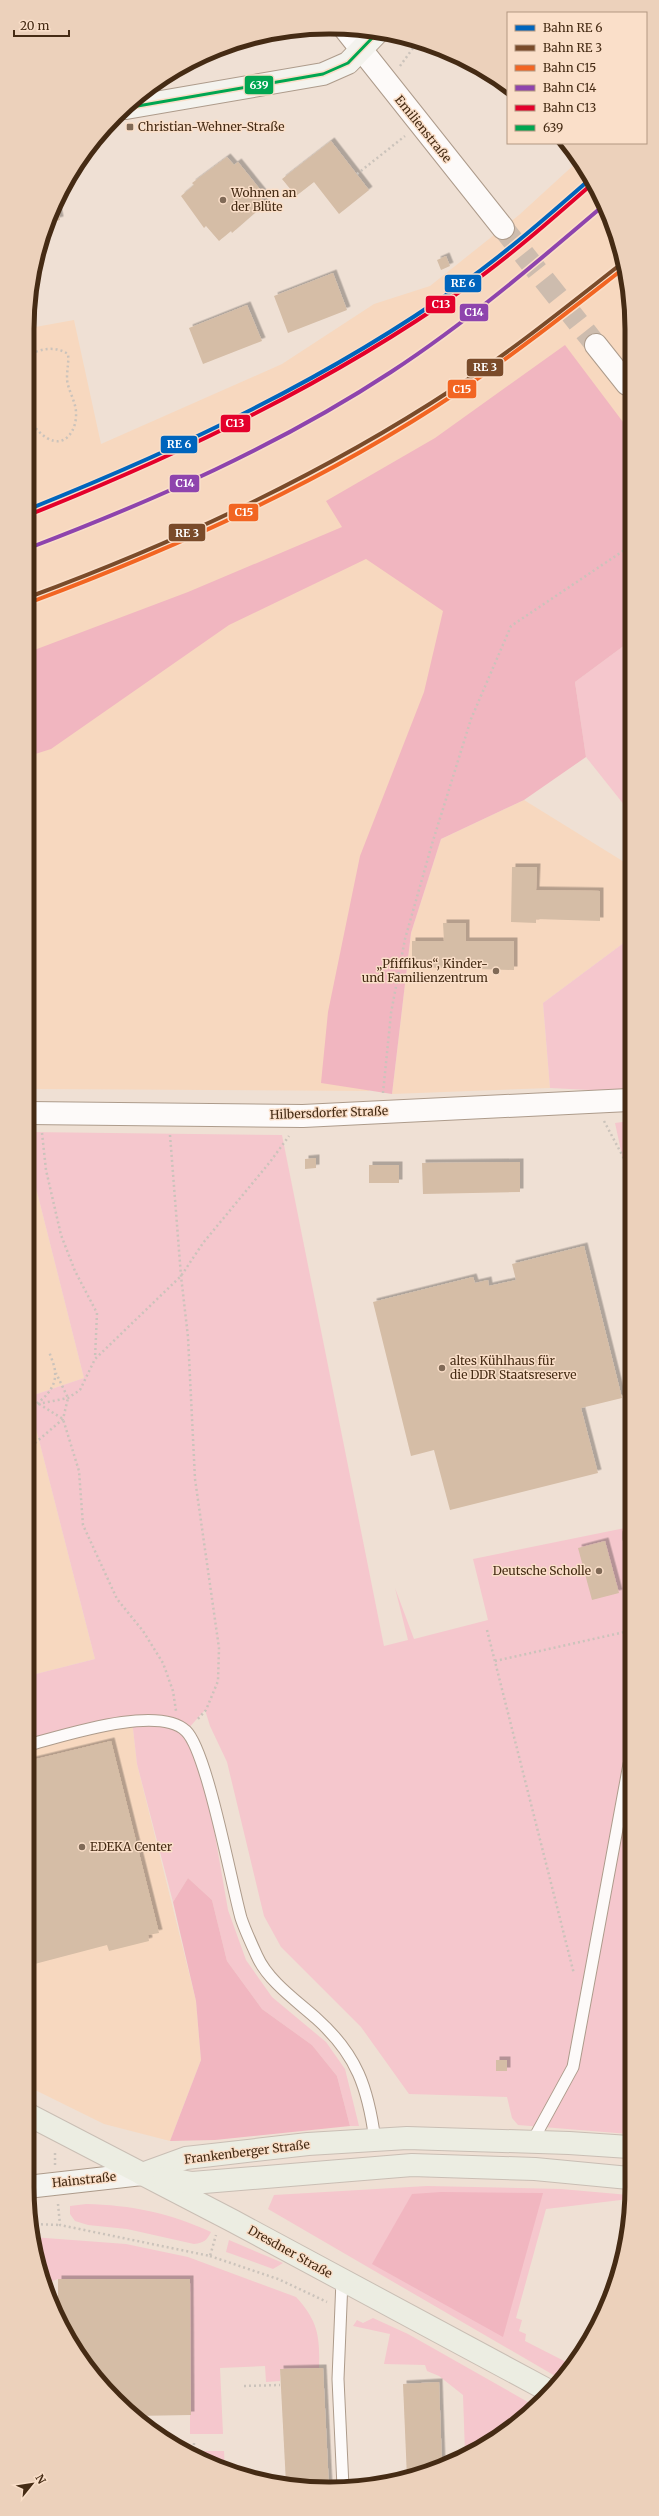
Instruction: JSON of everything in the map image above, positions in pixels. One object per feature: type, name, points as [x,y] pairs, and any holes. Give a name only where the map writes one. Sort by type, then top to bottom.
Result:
[{"type":"main road","points":[[136,106],[323,74],[348,63],[362,51],[373,38]]},
{"type":"main road","name":"Dresdner Straße","points":[[34,2118],[221,2215],[544,2389]]},
{"type":"main road","name":"Frankenberger Straße","points":[[142,2174],[186,2158],[308,2144],[407,2138],[625,2147]]},
{"type":"main road","name":"Frankenberger Straße","points":[[142,2174],[192,2183],[412,2165],[535,2169],[625,2178]]},
{"type":"main road","name":"Hainstraße","points":[[34,2186],[142,2174]]},
{"type":"street","name":"Emilienstraße","points":[[349,35],[502,228]]},
{"type":"street","points":[[596,344],[625,378]]},
{"type":"street","name":"Hilbersdorfer Straße","points":[[34,1113],[303,1116],[625,1100]]},
{"type":"lane","points":[[34,1744],[132,1720],[164,1720],[181,1728],[194,1742],[204,1772],[241,1919],[258,1958],[284,1992],[342,2043],[358,2069],[370,2103],[375,2140]]},
{"type":"lane","points":[[532,2142],[573,2067],[587,2000],[625,1786]]},
{"type":"lane","points":[[342,2280],[338,2379],[343,2481]]},
{"type":"path","points":[[384,80],[404,63],[414,47]]},
{"type":"path","points":[[357,174],[420,125]]},
{"type":"path","points":[[34,354],[46,349],[60,348],[68,354],[69,362],[67,378],[76,414],[72,434],[66,440],[54,442],[46,438],[34,426]]},
{"type":"path","points":[[382,1112],[391,1013],[405,939],[432,844],[471,719],[511,626],[625,550]]},
{"type":"path","points":[[594,1101],[625,1160]]},
{"type":"path","points":[[34,1113],[61,1235],[75,1271],[96,1313],[95,1359]]},
{"type":"path","points":[[49,1351],[56,1373],[68,1398],[63,1419],[79,1471],[83,1525],[117,1599],[143,1631],[163,1663],[173,1691],[181,1728],[206,1710],[218,1682],[219,1648],[195,1480],[188,1337],[180,1276],[169,1114]]},
{"type":"path","points":[[34,1406],[68,1398],[80,1390],[95,1359],[180,1276],[203,1242],[270,1162],[303,1116]]},
{"type":"path","points":[[38,1404],[50,1391],[56,1373]]},
{"type":"path","points":[[38,1404],[63,1419]]},
{"type":"path","points":[[35,1443],[63,1419]]},
{"type":"path","points":[[487,1630],[579,1992],[587,2000]]},
{"type":"path","points":[[495,1661],[625,1632]]},
{"type":"path","points":[[54,2154],[60,2225]]},
{"type":"path","points":[[210,2256],[221,2215]]},
{"type":"path","points":[[37,2224],[60,2225],[210,2256],[278,2279],[340,2308]]},
{"type":"path","points":[[244,2386],[280,2384]]},
{"type":"path","points":[[194,2443],[194,2449]]},
{"type":"shaded area","points":[[574,164],[595,199],[603,216],[615,253],[624,310],[625,537],[459,711],[369,1091],[34,1089],[34,327],[74,320],[101,444],[282,364],[374,304],[430,286],[519,215]]},
{"type":"shaded area","points":[[565,345],[625,425],[625,645],[575,682],[586,757],[524,800],[441,839],[411,933],[392,1094],[321,1083],[328,1012],[360,856],[424,692],[443,611],[366,559],[229,625],[51,749],[34,754],[34,650],[188,592],[342,527],[326,501],[435,438]]},
{"type":"shaded area","points":[[625,645],[625,806],[586,757],[575,682]]},
{"type":"shaded area","name":"„Pfiffikus“, Kinder- und Familienzentrum","points":[[524,800],[625,863],[625,942],[543,1003],[550,1088],[392,1094],[411,933],[441,839]]},
{"type":"shaded area","points":[[625,942],[625,1092],[550,1088],[543,1003]]},
{"type":"shaded area","points":[[625,1122],[625,1169],[615,1123]]},
{"type":"shaded area","points":[[34,1132],[282,1135],[384,1646],[408,1640],[395,1588],[414,1639],[488,1620],[473,1559],[625,1528],[625,2134],[518,2125],[512,2118],[507,2097],[409,2094],[361,2027],[281,1947],[264,1916],[227,1762],[210,1726],[205,1710],[186,1731],[204,1772],[228,1910],[246,1960],[272,1997],[326,2042],[345,2069],[359,2126],[350,2126],[337,2076],[312,2045],[262,2009],[227,1961],[212,1900],[188,1878],[173,1902],[137,1764],[132,1720],[34,1744],[34,1674],[95,1659],[34,1420],[34,1395],[84,1378],[34,1180]]},
{"type":"shaded area","points":[[34,1180],[84,1378],[34,1395]]},
{"type":"shaded area","points":[[34,1420],[95,1659],[34,1674]]},
{"type":"shaded area","points":[[132,1720],[137,1764],[196,2001],[201,2060],[170,2141],[104,2124],[34,2089],[34,1744]]},
{"type":"shaded area","points":[[188,1878],[212,1900],[227,1961],[262,2009],[312,2045],[337,2076],[350,2126],[215,2140],[170,2141],[201,2060],[196,2001],[173,1902]]},
{"type":"shaded area","points":[[427,2186],[561,2189],[625,2195],[624,2200],[546,2209],[516,2318],[522,2320],[519,2331],[526,2334],[525,2341],[567,2362],[556,2376],[268,2209],[274,2195]]},
{"type":"shaded area","points":[[441,2192],[543,2193],[503,2337],[372,2264],[412,2194]]},
{"type":"shaded area","points":[[86,2204],[119,2206],[150,2211],[196,2225],[211,2232],[205,2241],[194,2244],[127,2229],[88,2225],[75,2221],[70,2214],[70,2206]]},
{"type":"shaded area","points":[[39,2238],[126,2244],[188,2257],[296,2297],[309,2314],[316,2330],[319,2347],[319,2368],[280,2369],[280,2381],[266,2382],[265,2366],[220,2368],[223,2434],[190,2434],[190,2279],[58,2279],[50,2282],[44,2263]]},
{"type":"shaded area","points":[[229,2240],[283,2263],[273,2269],[226,2252]]},
{"type":"shaded area","points":[[373,2318],[408,2334],[530,2403],[494,2432],[465,2449],[463,2395],[439,2376],[427,2371],[425,2365],[384,2364],[390,2334],[353,2326],[357,2320],[363,2323]]},
{"type":"shaded area","points":[[197,2451],[224,2451],[225,2463]]},
{"type":"building","points":[[331,141],[369,190],[339,214],[314,182],[296,196],[282,179]]},
{"type":"building","name":"Wohnen an der Blüte","points":[[227,157],[234,165],[238,162],[263,193],[259,196],[265,204],[232,233],[231,231],[219,241],[206,226],[204,228],[181,196],[194,185],[192,183]]},
{"type":"building","points":[[58,211],[60,220],[54,221]]},
{"type":"building","points":[[446,256],[450,266],[441,270],[437,260]]},
{"type":"building","points":[[333,273],[347,310],[288,333],[274,296]]},
{"type":"building","points":[[247,305],[262,341],[203,364],[189,328]]},
{"type":"building","points":[[512,867],[537,867],[536,890],[600,891],[600,921],[536,919],[536,923],[511,922]]},
{"type":"building","points":[[443,923],[466,923],[466,941],[514,941],[514,970],[412,967],[412,941],[444,941]]},
{"type":"building","points":[[316,1158],[316,1168],[305,1169],[305,1159]]},
{"type":"building","points":[[520,1162],[520,1192],[423,1194],[422,1163]]},
{"type":"building","points":[[369,1165],[399,1165],[399,1183],[369,1183]]},
{"type":"building","points":[[584,1246],[622,1398],[581,1408],[598,1473],[450,1510],[434,1450],[411,1456],[373,1302],[473,1277],[475,1283],[488,1280],[489,1286],[516,1280],[512,1264]]},
{"type":"building","name":"Deutsche Scholle","points":[[605,1541],[619,1593],[592,1600],[578,1548]]},
{"type":"building","name":"EDEKA Center","points":[[111,1741],[159,1933],[148,1935],[149,1941],[109,1951],[107,1945],[34,1964],[34,1760]]},
{"type":"building","points":[[496,2060],[507,2060],[507,2071],[496,2071]]},
{"type":"building","points":[[58,2279],[190,2279],[191,2415],[144,2416],[135,2409],[107,2381],[95,2366],[84,2351],[58,2304]]},
{"type":"building","points":[[323,2368],[329,2482],[286,2478],[280,2369]]},
{"type":"building","points":[[439,2382],[442,2460],[407,2472],[403,2384]]},
{"type":"tunnel","points":[[503,228],[596,345]]},
{"type":"transit line","name":"639","points":[[136,106],[323,74],[348,63],[372,38]]},
{"type":"transit line","points":[[34,507],[86,486],[197,436],[306,381],[359,351],[479,272],[527,234],[586,183]]},
{"type":"transit line","points":[[34,595],[85,576],[194,530],[300,479],[352,450],[403,421],[475,374],[618,266]]},
{"type":"rail line","name":"C13","points":[[34,513],[88,491],[200,441],[254,414],[362,355],[482,276],[530,238],[588,187]]},
{"type":"rail line","name":"C14","points":[[34,546],[123,511],[215,470],[260,448],[348,399],[391,372],[446,334],[526,271],[600,209]]},
{"type":"rail line","name":"C15","points":[[34,601],[87,581],[197,534],[304,483],[356,454],[408,424],[479,378],[542,332],[619,272]]},
{"type":"place","name":"Christian-Wehner-Straße","points":[[130,127]]},
{"type":"place","name":"Wohnen an der Blüte","points":[[223,200]]},
{"type":"place","name":"„Pfiffikus“, Kinder- und Familienzentrum","points":[[496,971]]},
{"type":"place","name":"altes Kühlhaus für die DDR Staatsreserve","points":[[442,1368]]},
{"type":"place","name":"Deutsche Scholle","points":[[599,1571]]},
{"type":"place","name":"EDEKA Center","points":[[82,1847]]}]
